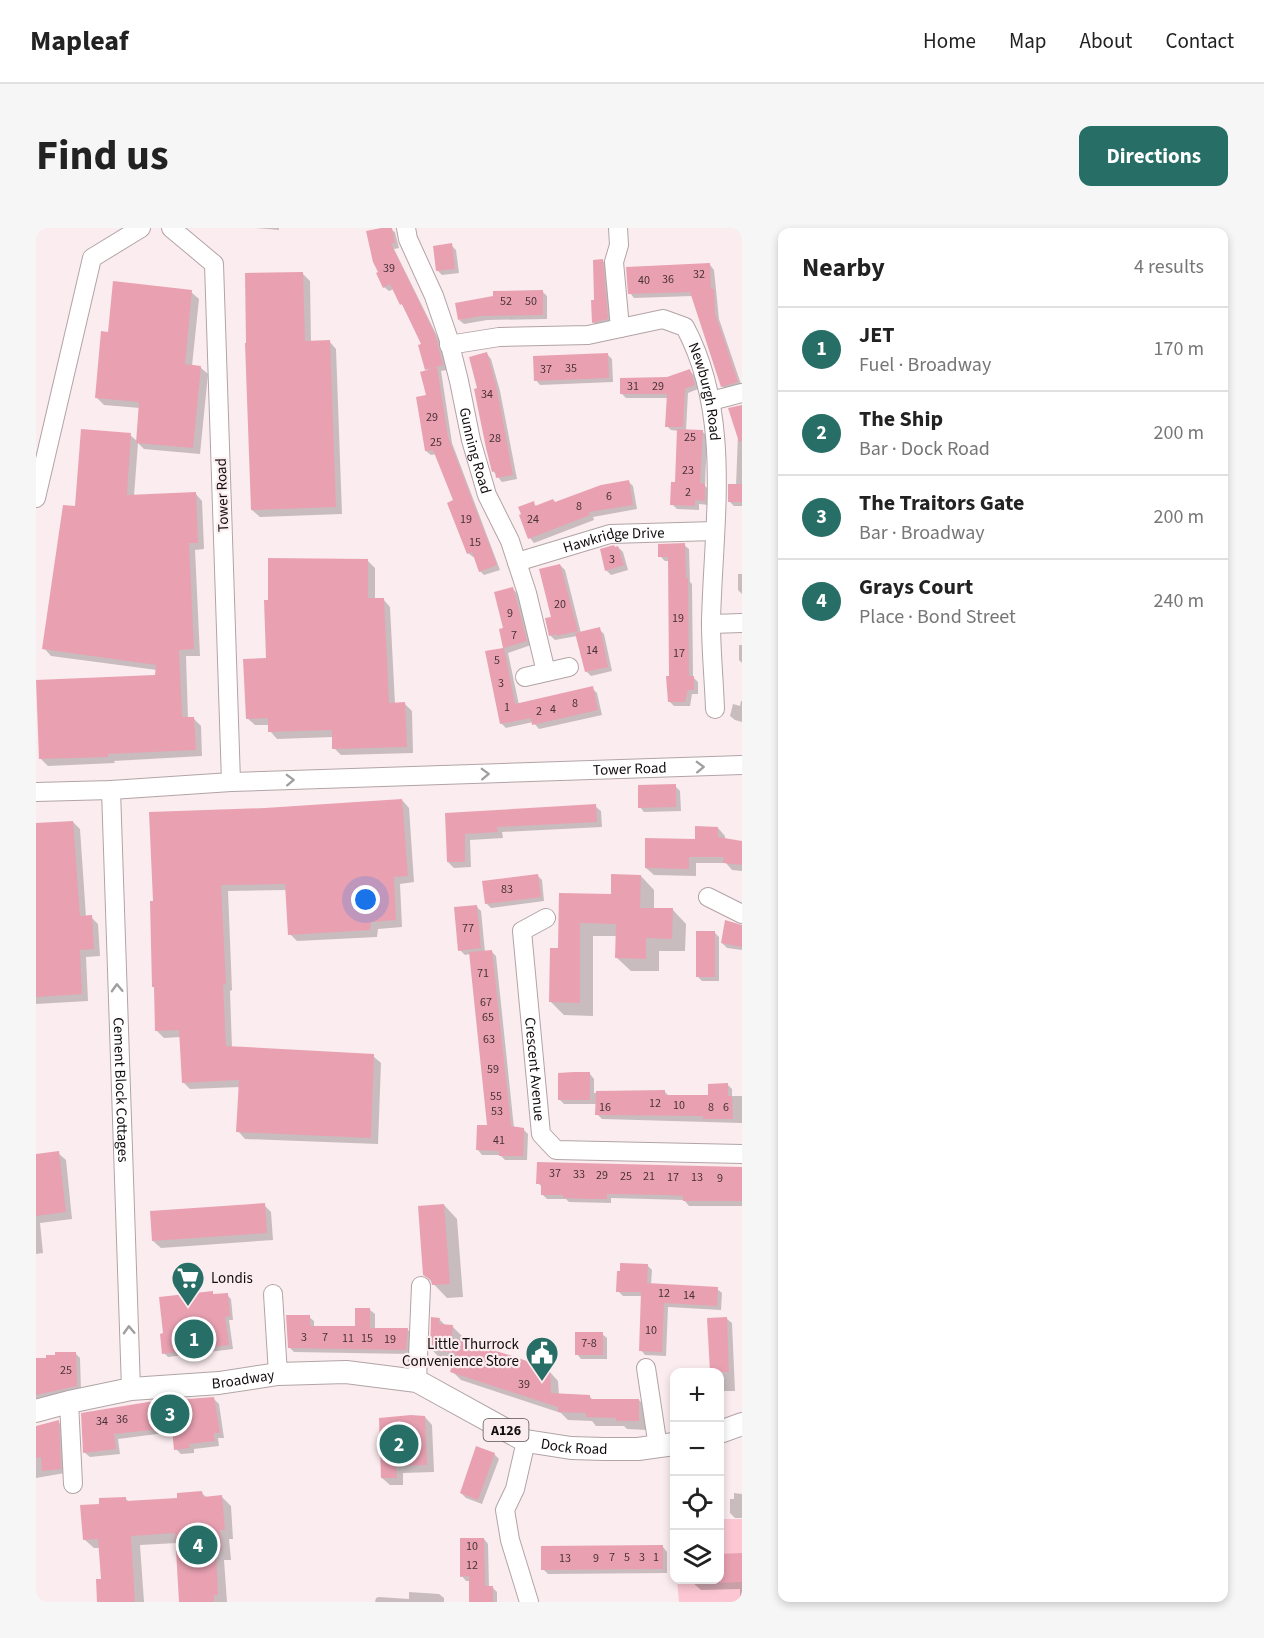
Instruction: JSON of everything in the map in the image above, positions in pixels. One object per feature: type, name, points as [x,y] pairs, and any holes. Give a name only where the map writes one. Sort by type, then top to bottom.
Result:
[{"type":"main road","name":"Broadway","points":[[36,1411],[130,1389],[219,1383],[278,1374],[346,1372]]},
{"type":"main road","name":"Dock Road","points":[[346,1372],[417,1381],[526,1441],[571,1448],[638,1449],[666,1445]]},
{"type":"main road","points":[[724,1431],[742,1424]]},
{"type":"street","points":[[36,498],[92,258],[141,228]]},
{"type":"street","name":"Tower Road","points":[[171,228],[214,264],[231,782]]},
{"type":"street","name":"Gunning Road","points":[[406,228],[408,239],[435,296],[459,381],[471,441],[487,495],[510,541],[517,562],[546,672]]},
{"type":"street","points":[[618,228],[619,246],[614,262],[620,328]]},
{"type":"street","name":"Newburgh Road","points":[[449,345],[499,337],[588,335],[663,319],[685,327],[694,345],[711,401],[717,478],[711,624],[715,709]]},
{"type":"street","points":[[711,401],[742,393]]},
{"type":"street","name":"Hawkridge Drive","points":[[517,562],[610,534],[715,531]]},
{"type":"street","points":[[711,624],[742,623]]},
{"type":"street","points":[[525,677],[570,667]]},
{"type":"street","name":"Tower Road","points":[[36,792],[111,790],[231,782],[742,765]]},
{"type":"street","name":"Cement Block Cottages","points":[[111,790],[130,1389]]},
{"type":"street","points":[[708,897],[742,914]]},
{"type":"street","name":"Crescent Avenue","points":[[546,918],[522,931],[541,1134],[556,1150],[742,1154]]},
{"type":"street","points":[[417,1381],[421,1287]]},
{"type":"street","points":[[273,1294],[278,1374]]},
{"type":"street","points":[[646,1368],[666,1445]]},
{"type":"street","points":[[69,1402],[73,1484]]},
{"type":"street","points":[[526,1441],[515,1489],[505,1510],[510,1540],[529,1602]]},
{"type":"shaded area","points":[[724,1519],[742,1519],[742,1602],[679,1602],[677,1584],[724,1584]]},
{"type":"building","points":[[392,228],[395,243],[391,244],[435,334],[443,365],[425,370],[418,345],[421,344],[402,304],[400,305],[390,284],[383,288],[376,273],[378,272],[373,262],[366,231]]},
{"type":"building","points":[[452,243],[455,269],[436,271],[433,246]]},
{"type":"building","points":[[603,259],[608,319],[592,323],[593,260]]},
{"type":"building","points":[[710,263],[715,313],[738,382],[721,387],[690,292],[628,294],[626,267]]},
{"type":"building","points":[[303,272],[305,341],[330,340],[336,507],[251,510],[245,273]]},
{"type":"building","points":[[113,281],[192,290],[185,364],[201,366],[193,448],[136,443],[139,402],[95,398],[101,331],[108,332]]},
{"type":"building","points":[[543,290],[543,315],[481,316],[458,320],[455,303],[493,296],[493,291]]},
{"type":"building","points":[[487,352],[496,385],[513,475],[496,478],[495,471],[492,472],[486,448],[474,389],[477,388],[469,357]]},
{"type":"building","points":[[608,353],[609,378],[534,381],[533,356]]},
{"type":"building","points":[[437,367],[448,437],[497,565],[479,572],[472,552],[467,554],[447,503],[453,500],[433,450],[425,451],[416,397],[426,395],[420,372]]},
{"type":"building","points":[[690,369],[695,385],[685,389],[683,427],[665,427],[667,394],[620,394],[620,378],[667,377]]},
{"type":"building","points":[[742,405],[742,441],[739,442],[728,408]]},
{"type":"building","points":[[81,429],[131,433],[127,495],[196,492],[198,543],[189,543],[194,649],[179,650],[182,717],[194,717],[196,750],[108,754],[108,757],[39,759],[36,680],[155,675],[156,665],[42,649],[63,505],[75,506]]},
{"type":"building","points":[[677,429],[703,430],[700,483],[705,484],[705,501],[695,500],[695,506],[670,505],[671,482],[675,482]]},
{"type":"building","points":[[629,480],[633,505],[589,512],[590,515],[528,539],[518,507],[534,501],[535,506],[553,499],[555,502],[601,485]]},
{"type":"building","points":[[728,484],[742,484],[742,502],[728,502]]},
{"type":"building","points":[[685,543],[686,578],[688,578],[689,676],[694,676],[694,690],[688,690],[685,702],[668,702],[666,676],[669,676],[668,557],[658,557],[658,544]]},
{"type":"building","points":[[618,546],[624,565],[605,571],[600,549]]},
{"type":"building","points":[[268,558],[368,559],[368,598],[384,598],[389,703],[405,702],[407,747],[332,749],[332,730],[268,732],[268,718],[246,719],[243,659],[266,658],[264,600],[268,600]]},
{"type":"building","points":[[560,564],[578,631],[549,636],[545,618],[551,617],[539,569]]},
{"type":"building","points":[[513,587],[527,641],[504,648],[515,704],[593,686],[598,710],[532,725],[531,718],[500,724],[485,651],[503,648],[499,629],[503,628],[494,592]]},
{"type":"building","points":[[600,627],[608,667],[585,672],[575,633]]},
{"type":"building","points":[[676,784],[676,807],[638,808],[638,785]]},
{"type":"building","points":[[402,799],[408,876],[394,877],[396,920],[371,922],[370,930],[288,935],[285,884],[221,885],[226,984],[223,984],[226,1046],[374,1054],[371,1138],[236,1132],[239,1080],[182,1083],[179,1030],[155,1031],[149,812],[265,808]]},
{"type":"building","points":[[596,804],[597,822],[497,827],[498,832],[465,834],[465,862],[447,862],[445,813]]},
{"type":"building","points":[[73,821],[80,916],[92,915],[94,949],[80,950],[82,994],[36,997],[36,823]]},
{"type":"building","points":[[695,826],[718,827],[718,837],[742,841],[742,865],[723,863],[724,857],[689,857],[689,869],[645,868],[645,838],[695,839]]},
{"type":"building","points":[[538,874],[541,897],[485,904],[482,881]]},
{"type":"building","points":[[611,874],[641,875],[640,908],[673,908],[672,939],[646,938],[646,959],[615,958],[616,924],[580,923],[580,1003],[549,1002],[550,948],[558,948],[559,893],[611,894]]},
{"type":"building","points":[[477,905],[481,948],[458,951],[454,907]]},
{"type":"building","points":[[725,920],[742,925],[742,947],[721,943]]},
{"type":"building","points":[[696,931],[715,931],[715,977],[696,977]]},
{"type":"building","points":[[492,950],[511,1126],[524,1128],[523,1156],[499,1156],[499,1151],[476,1150],[477,1125],[487,1125],[469,952]]},
{"type":"building","points":[[590,1072],[590,1100],[558,1100],[558,1073]]},
{"type":"building","points":[[728,1083],[728,1096],[732,1096],[733,1119],[703,1119],[703,1116],[595,1115],[596,1091],[665,1090],[665,1095],[708,1095],[708,1084]]},
{"type":"building","points":[[59,1151],[66,1212],[36,1216],[36,1154]]},
{"type":"building","points":[[537,1162],[742,1167],[742,1201],[683,1201],[683,1196],[667,1195],[607,1194],[607,1199],[588,1199],[563,1198],[563,1195],[541,1195],[541,1184],[536,1184]]},
{"type":"building","points":[[265,1203],[267,1233],[152,1241],[150,1211]]},
{"type":"building","points":[[444,1204],[450,1284],[432,1285],[431,1280],[423,1275],[418,1206]]},
{"type":"building","points":[[620,1263],[648,1264],[647,1283],[718,1287],[717,1306],[664,1303],[662,1352],[639,1351],[641,1292],[616,1292],[617,1271],[620,1271]]},
{"type":"building","points":[[213,1291],[213,1294],[228,1293],[230,1316],[225,1317],[229,1345],[162,1354],[160,1334],[163,1333],[159,1297]]},
{"type":"building","points":[[355,1308],[370,1308],[370,1328],[408,1328],[406,1350],[288,1348],[286,1315],[310,1315],[310,1326],[355,1326]]},
{"type":"building","points":[[431,1317],[440,1318],[439,1324],[453,1325],[452,1338],[516,1357],[550,1370],[551,1393],[590,1395],[590,1399],[639,1399],[639,1421],[616,1421],[616,1418],[586,1417],[586,1413],[558,1412],[558,1407],[450,1372],[456,1353],[430,1350]]},
{"type":"building","points":[[727,1317],[729,1372],[724,1372],[724,1368],[710,1368],[707,1318]]},
{"type":"building","points":[[575,1332],[603,1332],[603,1355],[575,1355]]},
{"type":"building","points":[[55,1352],[76,1352],[77,1386],[36,1395],[36,1358],[46,1358],[46,1355],[55,1355]]},
{"type":"building","points":[[214,1397],[220,1433],[214,1433],[215,1441],[189,1444],[190,1448],[174,1450],[172,1429],[151,1430],[114,1434],[116,1449],[83,1453],[81,1413],[148,1402]]},
{"type":"building","points":[[425,1416],[427,1465],[396,1466],[397,1478],[381,1478],[379,1418]]},
{"type":"building","points":[[59,1420],[61,1469],[42,1471],[41,1457],[36,1458],[36,1426]]},
{"type":"building","points":[[476,1446],[495,1453],[478,1500],[460,1493]]},
{"type":"building","points":[[202,1491],[203,1497],[222,1495],[225,1530],[220,1530],[222,1551],[216,1551],[218,1595],[214,1595],[214,1602],[179,1602],[175,1533],[131,1536],[135,1602],[97,1602],[96,1579],[101,1579],[98,1539],[83,1540],[80,1505],[99,1504],[99,1498],[126,1497],[126,1501],[177,1498],[177,1493]]},
{"type":"building","points":[[460,1538],[484,1538],[485,1586],[493,1586],[493,1602],[469,1602],[469,1576],[460,1577]]},
{"type":"building","points":[[663,1545],[663,1569],[541,1570],[541,1546]]},
{"type":"building","points":[[742,1553],[742,1582],[724,1583],[724,1554]]},
{"type":"place","name":"Londis","points":[[188,1307]]},
{"type":"place","name":"JET","points":[[194,1339]]},
{"type":"place","name":"Little Thurrock Convenience Store","points":[[542,1382]]},
{"type":"place","name":"The Traitors Gate","points":[[170,1414]]},
{"type":"place","name":"The Ship","points":[[399,1444]]},
{"type":"place","name":"Grays Court","points":[[198,1545]]}]
